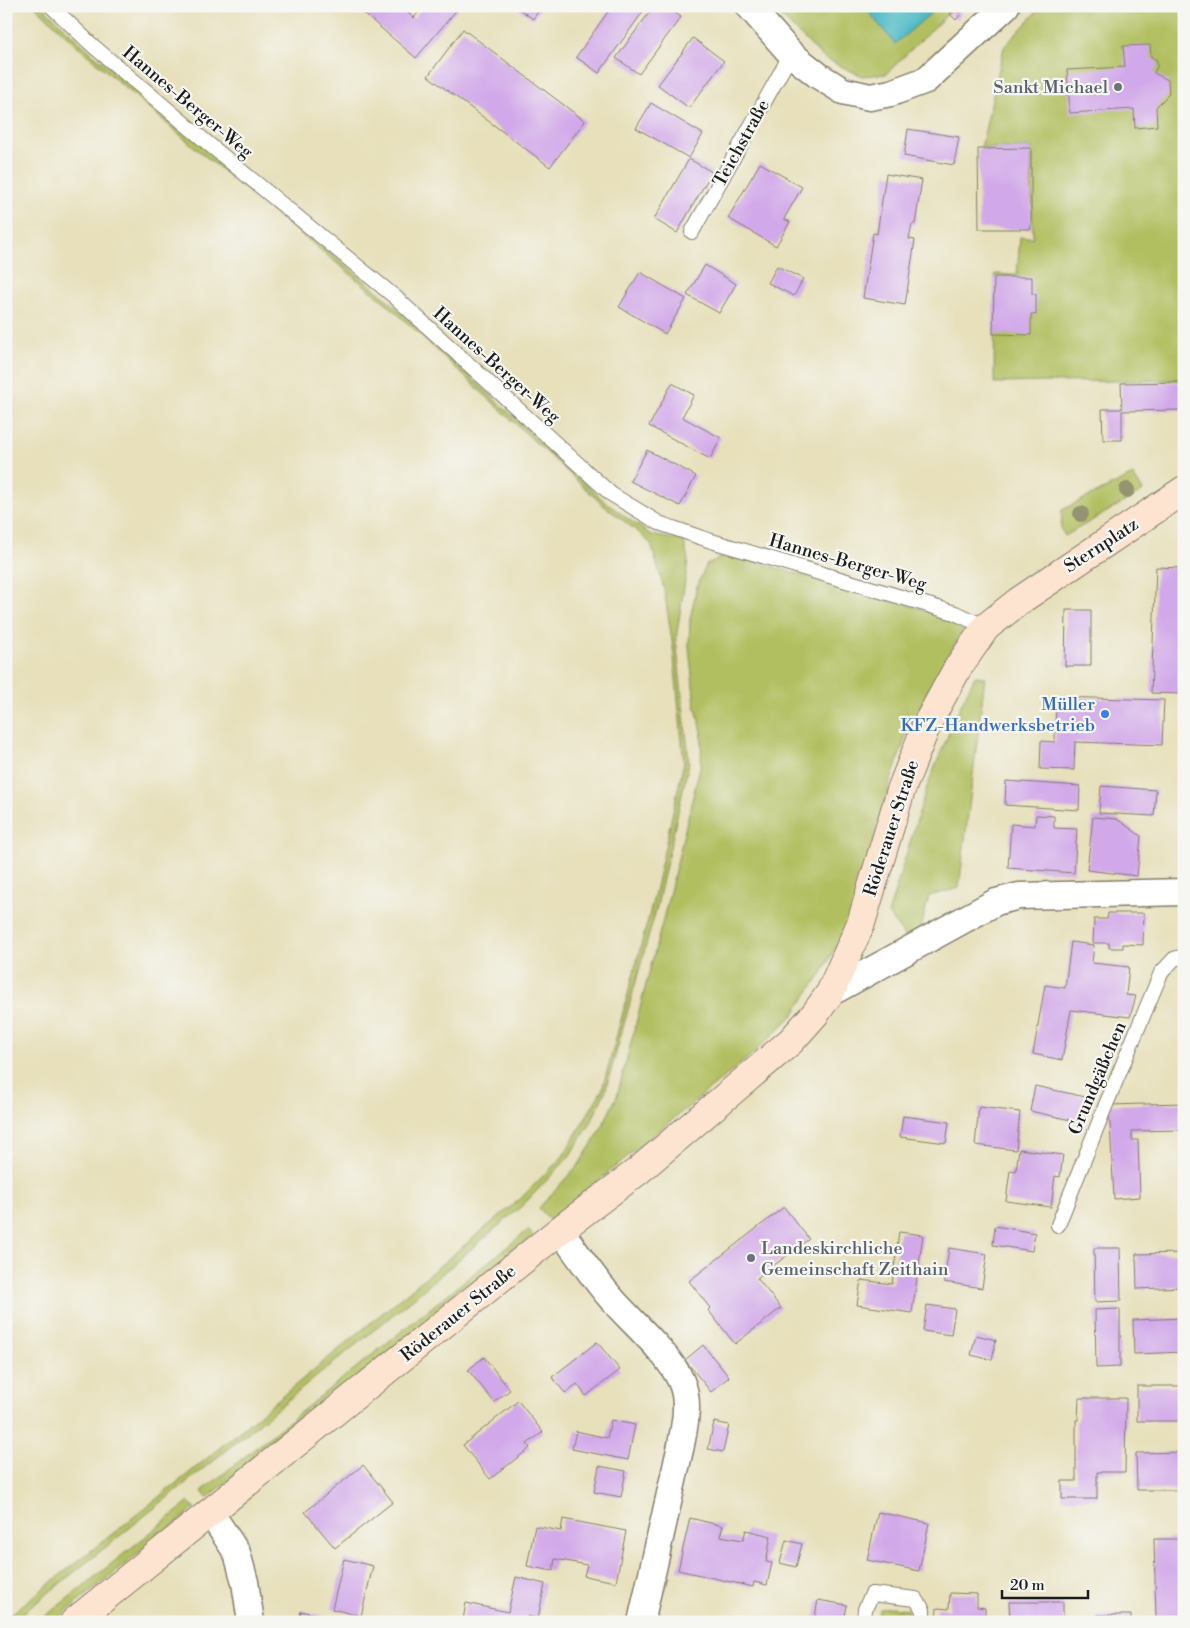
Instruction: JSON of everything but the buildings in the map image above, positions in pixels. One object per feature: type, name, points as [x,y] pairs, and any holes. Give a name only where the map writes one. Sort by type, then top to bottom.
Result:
[{"type":"street","points":[[749,6],[791,54],[819,76],[843,91],[870,97],[891,93],[926,80],[1006,6]]},
{"type":"street","name":"Sternplatz","points":[[1019,601],[1183,494]]},
{"type":"street","name":"Röderauer Straße","points":[[74,1622],[560,1230],[638,1171],[791,1042],[830,993],[861,924],[901,790],[926,724],[957,668],[986,627],[1019,601]]},
{"type":"street","name":"Röderauer Straße","points":[[830,993],[996,902],[1019,896],[1184,892]]},
{"type":"street","points":[[560,1230],[609,1297],[672,1366],[682,1382],[686,1418],[641,1622]]},
{"type":"street","points":[[210,1512],[236,1553],[245,1582],[251,1622]]},
{"type":"lane","name":"Hannes-Berger-Weg","points":[[51,6],[92,45],[210,146],[395,297],[611,494],[659,523],[708,540],[955,613],[986,627]]},
{"type":"lane","name":"Teichstraße","points":[[692,232],[791,54]]},
{"type":"lane","name":"Grundgäßchen","points":[[1058,1225],[1105,1107],[1162,973],[1174,959],[1184,956]]},
{"type":"lane","points":[[864,1622],[865,1609],[872,1594],[916,1599],[923,1610],[923,1622]]},
{"type":"green space","points":[[35,6],[42,6],[87,49],[389,301],[605,502],[651,535],[684,541],[688,561],[676,639],[689,762],[657,906],[605,1092],[589,1126],[568,1158],[523,1205],[416,1296],[12,1622],[6,1622],[6,1618],[188,1474],[519,1200],[563,1156],[602,1090],[652,905],[684,762],[673,647],[664,589],[651,544],[603,505],[386,303],[200,152],[83,51]]},
{"type":"green space","points":[[770,6],[956,6],[886,74],[862,76],[824,58]]},
{"type":"green space","points":[[1042,6],[1184,6],[1184,380],[994,383],[995,274],[1017,275],[1020,237],[1033,237],[1031,148],[981,148],[1004,47]]},
{"type":"green space","points":[[1133,475],[1143,491],[1065,536],[1061,529],[1062,510]]},
{"type":"green space","points":[[728,554],[923,609],[965,631],[960,635],[925,696],[907,733],[890,783],[855,906],[823,971],[793,1015],[755,1052],[550,1220],[539,1208],[579,1164],[599,1133],[617,1096],[666,908],[701,763],[702,731],[695,705],[689,646],[690,619],[697,586],[706,565]]},
{"type":"green space","points":[[975,676],[985,677],[959,888],[929,896],[920,932],[906,938],[888,914],[926,790],[956,715]]},
{"type":"green space","points":[[528,1230],[533,1236],[207,1498],[202,1491]]},
{"type":"green space","points":[[189,1502],[195,1508],[53,1622],[38,1622]]},
{"type":"green space","points":[[891,1607],[907,1609],[910,1622],[876,1622],[880,1609]]},
{"type":"water","points":[[864,6],[939,6],[895,44]]},
{"type":"place","name":"Sankt Michael","points":[[1118,87]]},
{"type":"place","name":"Müller KFZ-Handwerksbetrieb","points":[[1105,714]]},
{"type":"place","name":"Landeskirchliche Gemeinschaft Zeithain","points":[[751,1258]]}]
